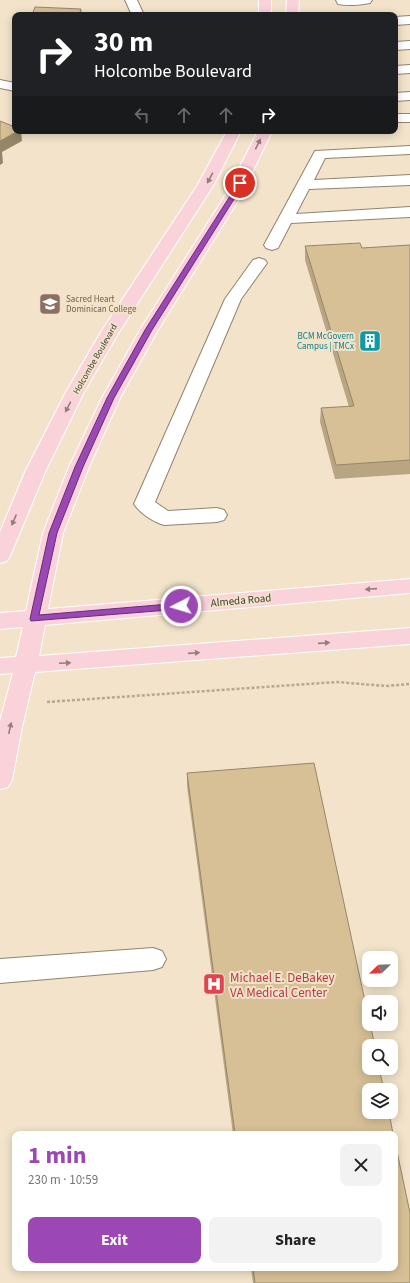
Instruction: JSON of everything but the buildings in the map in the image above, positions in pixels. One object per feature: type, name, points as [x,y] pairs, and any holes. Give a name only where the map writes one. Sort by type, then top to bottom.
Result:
[{"type":"main road","points":[[265,0],[265,12]]},
{"type":"main road","points":[[292,12],[293,0]]},
{"type":"main road","name":"Holcombe Boulevard","points":[[0,556],[36,470],[75,392],[110,332],[206,186],[232,134]]},
{"type":"main road","points":[[0,780],[10,727],[26,665],[34,619],[53,533],[79,467],[110,398],[148,330],[233,196],[264,134]]},
{"type":"main road","name":"Almeda Road","points":[[0,621],[410,586]]},
{"type":"main road","points":[[0,666],[69,663],[410,636]]},
{"type":"lane","points":[[131,0],[137,12]]},
{"type":"lane","points":[[341,12],[342,0],[366,0]]},
{"type":"lane","points":[[398,20],[410,20]]},
{"type":"lane","points":[[398,46],[410,45]]},
{"type":"lane","points":[[398,70],[410,69]]},
{"type":"lane","points":[[0,84],[12,86]]},
{"type":"lane","points":[[398,97],[410,96]]},
{"type":"lane","points":[[398,118],[410,118]]},
{"type":"lane","points":[[272,245],[320,154],[410,150]]},
{"type":"lane","points":[[304,186],[410,180]]},
{"type":"lane","points":[[287,219],[410,212]]},
{"type":"lane","points":[[217,515],[164,518],[144,504],[233,299],[259,263]]},
{"type":"lane","points":[[0,971],[153,959]]},
{"type":"path","points":[[47,702],[337,682],[386,686],[410,684]]},
{"type":"place","name":"Sacred Heart Dominican College","points":[[50,304]]},
{"type":"place","name":"BCM McGovern Campus | TMCx","points":[[370,341]]},
{"type":"place","name":"Michael E. DeBakey VA Medical Center","points":[[214,984]]},
{"type":"route","points":[[181,606],[34,619],[53,533],[79,467],[110,398],[148,330],[240,183]]}]
